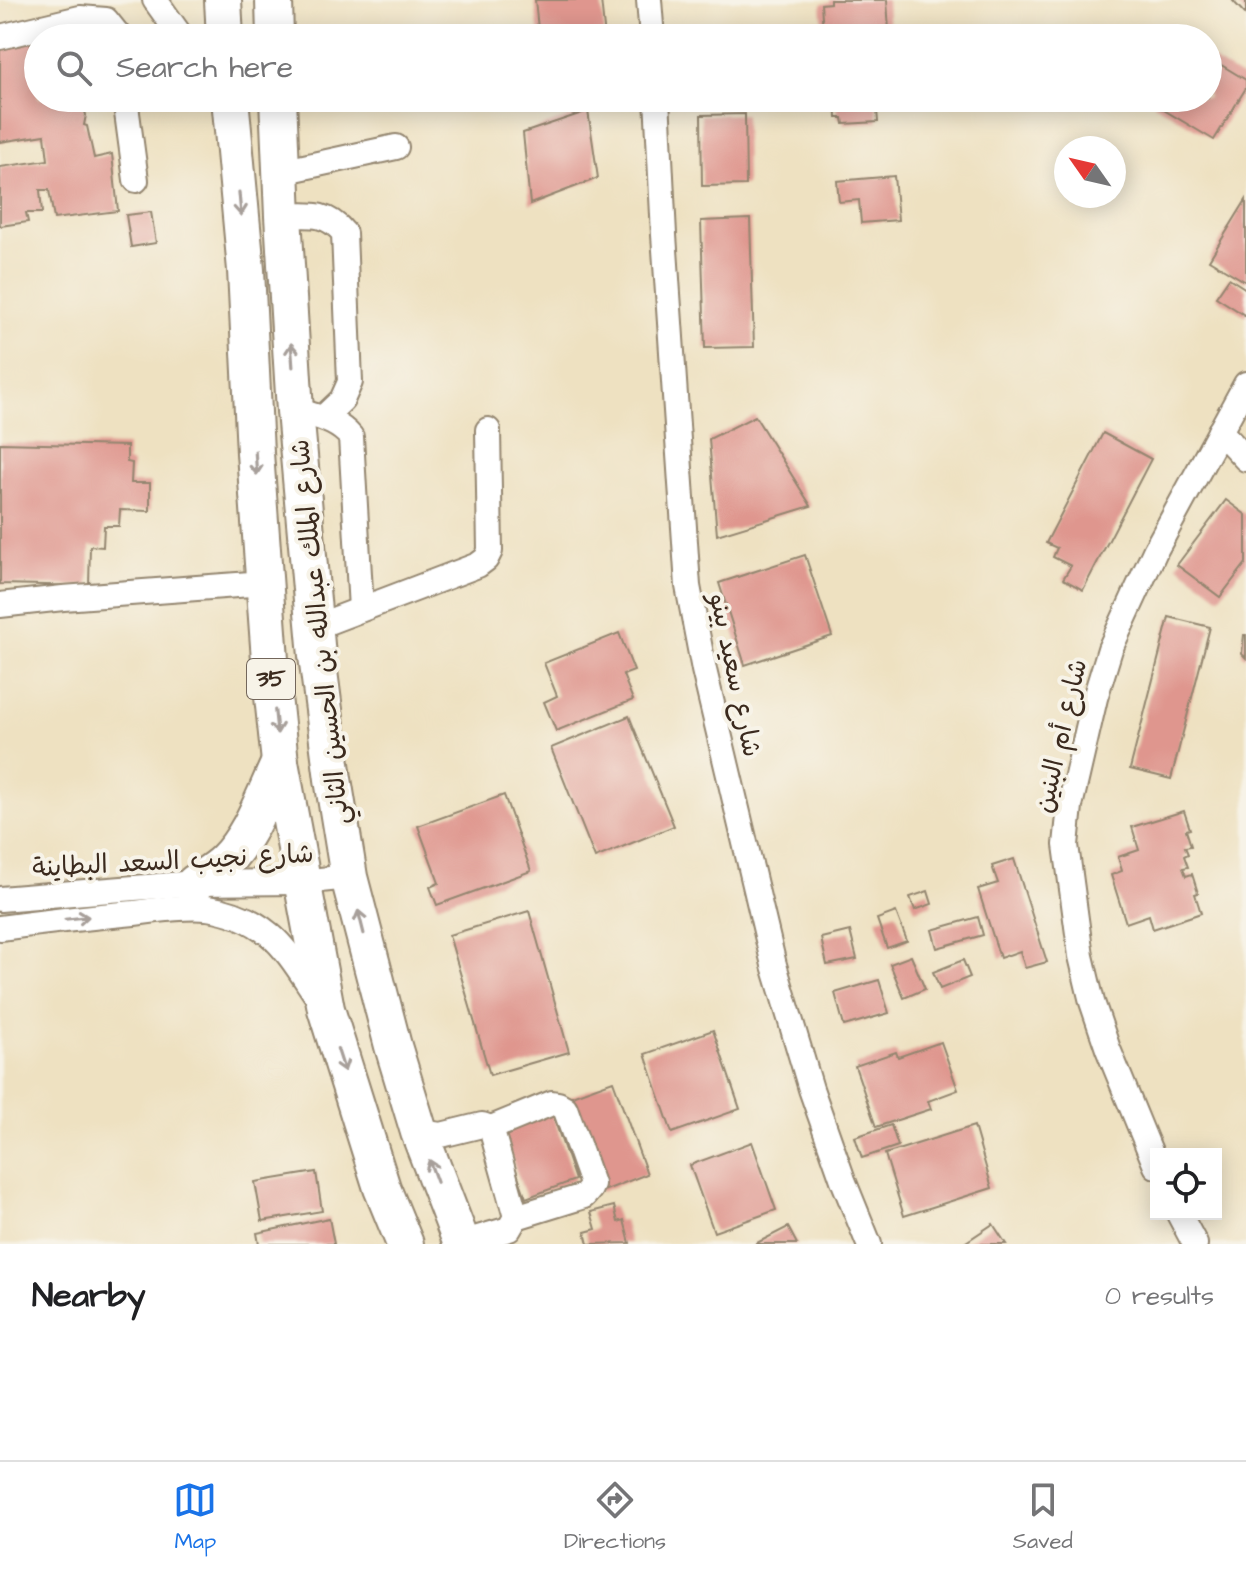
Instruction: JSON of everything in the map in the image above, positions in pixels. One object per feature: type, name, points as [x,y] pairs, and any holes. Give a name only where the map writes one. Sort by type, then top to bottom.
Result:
[{"type":"highway","points":[[223,0],[224,24]]},
{"type":"highway","points":[[274,0],[275,24]]},
{"type":"highway","name":"شارع الملك عبدالله بن الحسين الثاني","points":[[231,112],[246,270],[255,453],[280,762],[326,1009],[382,1188],[405,1244]]},
{"type":"highway","name":"شارع الملك عبدالله بن الحسين الثاني","points":[[279,112],[283,216],[309,414],[315,627],[333,779],[349,877],[393,1046],[419,1132],[462,1244]]},
{"type":"highway","points":[[195,883],[223,863],[235,849],[253,822],[280,762]]},
{"type":"street","points":[[155,0],[172,24]]},
{"type":"street","points":[[649,0],[651,24]]},
{"type":"street","points":[[55,24],[80,18],[106,20],[109,24]]},
{"type":"street","points":[[0,37],[24,31]]},
{"type":"street","points":[[127,112],[136,180]]},
{"type":"street","points":[[219,112],[234,143]]},
{"type":"street","name":"شارع سعيد بينو","points":[[658,112],[688,586],[704,670],[774,965],[811,1089],[869,1244]]},
{"type":"street","points":[[281,172],[396,147]]},
{"type":"street","points":[[283,216],[321,215],[337,224],[344,233],[350,382],[342,400],[309,414]]},
{"type":"street","name":"شارع أم البنين","points":[[1150,1151],[1108,1049],[1081,956],[1066,845],[1070,806],[1095,698],[1110,649],[1136,590],[1246,384]]},
{"type":"street","points":[[309,414],[342,427],[351,437],[361,609]]},
{"type":"street","points":[[315,627],[478,565],[486,559],[490,551],[488,430]]},
{"type":"street","points":[[1220,431],[1246,459]]},
{"type":"street","points":[[0,605],[264,583]]},
{"type":"street","name":"شارع نجيب السعد البطاينة","points":[[0,899],[195,883],[301,882],[349,877]]},
{"type":"street","name":"شارع نجيب السعد البطاينة","points":[[0,928],[187,908],[227,912],[260,928],[277,942],[326,1009]]},
{"type":"street","points":[[419,1132],[441,1135],[482,1125],[491,1128],[552,1103],[565,1108],[592,1184],[590,1189],[584,1196],[516,1217],[509,1229],[462,1244]]},
{"type":"street","points":[[491,1128],[516,1217]]},
{"type":"street","points":[[1182,1220],[1195,1244]]},
{"type":"building","points":[[535,0],[601,0],[604,24],[538,24]]},
{"type":"building","points":[[830,0],[887,0],[889,24],[822,24],[821,4],[830,3]]},
{"type":"building","points":[[1246,0],[1246,15],[1233,1]]},
{"type":"building","points":[[24,41],[24,112],[85,112],[84,125],[87,126],[94,158],[112,154],[118,211],[54,219],[49,190],[40,190],[42,213],[26,213],[28,222],[0,226],[0,167],[48,160],[45,135],[0,142],[0,45]]},
{"type":"building","points":[[1222,65],[1246,80],[1246,88],[1214,140],[1167,112],[1222,112]]},
{"type":"building","points":[[588,112],[598,178],[530,204],[523,133]]},
{"type":"building","points":[[837,112],[877,112],[878,122],[844,124],[843,118],[837,118]]},
{"type":"building","points":[[745,114],[746,185],[702,186],[701,115]]},
{"type":"building","points":[[894,176],[898,220],[861,223],[859,200],[839,202],[837,181]]},
{"type":"building","points":[[1246,200],[1246,282],[1209,260]]},
{"type":"building","points":[[151,212],[156,243],[131,247],[126,215]]},
{"type":"building","points":[[750,219],[754,347],[705,348],[701,221]]},
{"type":"building","points":[[1229,278],[1246,289],[1246,316],[1216,297]]},
{"type":"building","points":[[755,416],[811,506],[717,535],[709,439]]},
{"type":"building","points":[[1103,433],[1151,459],[1083,590],[1063,579],[1071,566],[1053,557],[1057,548],[1046,543]]},
{"type":"building","points":[[0,443],[127,446],[127,462],[132,463],[131,483],[150,483],[150,511],[120,510],[119,526],[104,526],[103,547],[90,546],[89,586],[0,584]]},
{"type":"building","points":[[1226,500],[1246,515],[1246,563],[1220,597],[1177,565]]},
{"type":"building","points":[[805,555],[832,636],[745,665],[719,583]]},
{"type":"building","points":[[1169,617],[1210,627],[1171,779],[1130,769]]},
{"type":"building","points":[[619,633],[634,671],[623,675],[633,700],[556,731],[544,702],[557,696],[544,663]]},
{"type":"building","points":[[1246,635],[1246,658],[1242,654]]},
{"type":"building","points":[[629,716],[674,826],[595,858],[551,748]]},
{"type":"building","points":[[504,795],[531,871],[437,905],[430,887],[439,883],[418,826]]},
{"type":"building","points":[[1184,811],[1191,846],[1185,847],[1188,867],[1183,868],[1186,876],[1192,874],[1201,913],[1153,929],[1149,915],[1126,923],[1111,875],[1122,871],[1118,857],[1139,850],[1132,827]]},
{"type":"building","points":[[1014,859],[1047,962],[1025,968],[1020,951],[1000,958],[978,889],[998,883],[992,866]]},
{"type":"building","points":[[928,891],[932,904],[915,910],[910,897]]},
{"type":"building","points":[[529,911],[569,1052],[490,1075],[449,935]]},
{"type":"building","points":[[896,912],[907,941],[887,948],[877,919]]},
{"type":"building","points":[[978,917],[983,935],[937,948],[932,930]]},
{"type":"building","points":[[850,931],[857,959],[827,965],[821,938]]},
{"type":"building","points":[[911,956],[925,989],[904,998],[890,964]]},
{"type":"building","points":[[963,960],[970,977],[940,989],[933,972]]},
{"type":"building","points":[[879,980],[889,1013],[844,1026],[835,993]]},
{"type":"building","points":[[713,1030],[740,1109],[672,1133],[645,1054]]},
{"type":"building","points":[[941,1042],[958,1090],[928,1101],[931,1109],[876,1127],[855,1066],[896,1052],[898,1057]]},
{"type":"building","points":[[613,1081],[647,1174],[601,1192],[566,1098]]},
{"type":"building","points":[[550,1107],[575,1180],[526,1198],[500,1126]]},
{"type":"building","points":[[891,1125],[898,1146],[862,1158],[855,1137]]},
{"type":"building","points":[[974,1126],[992,1188],[904,1216],[885,1154]]},
{"type":"building","points":[[752,1142],[776,1210],[714,1232],[690,1165]]},
{"type":"building","points":[[316,1172],[322,1211],[262,1221],[255,1182]]},
{"type":"building","points":[[614,1206],[618,1222],[624,1220],[630,1243],[588,1244],[585,1232],[596,1229],[591,1212]]},
{"type":"building","points":[[329,1218],[334,1244],[259,1244],[257,1233]]},
{"type":"building","points":[[993,1224],[1006,1244],[963,1244]]},
{"type":"building","points":[[788,1227],[797,1244],[755,1244]]}]
